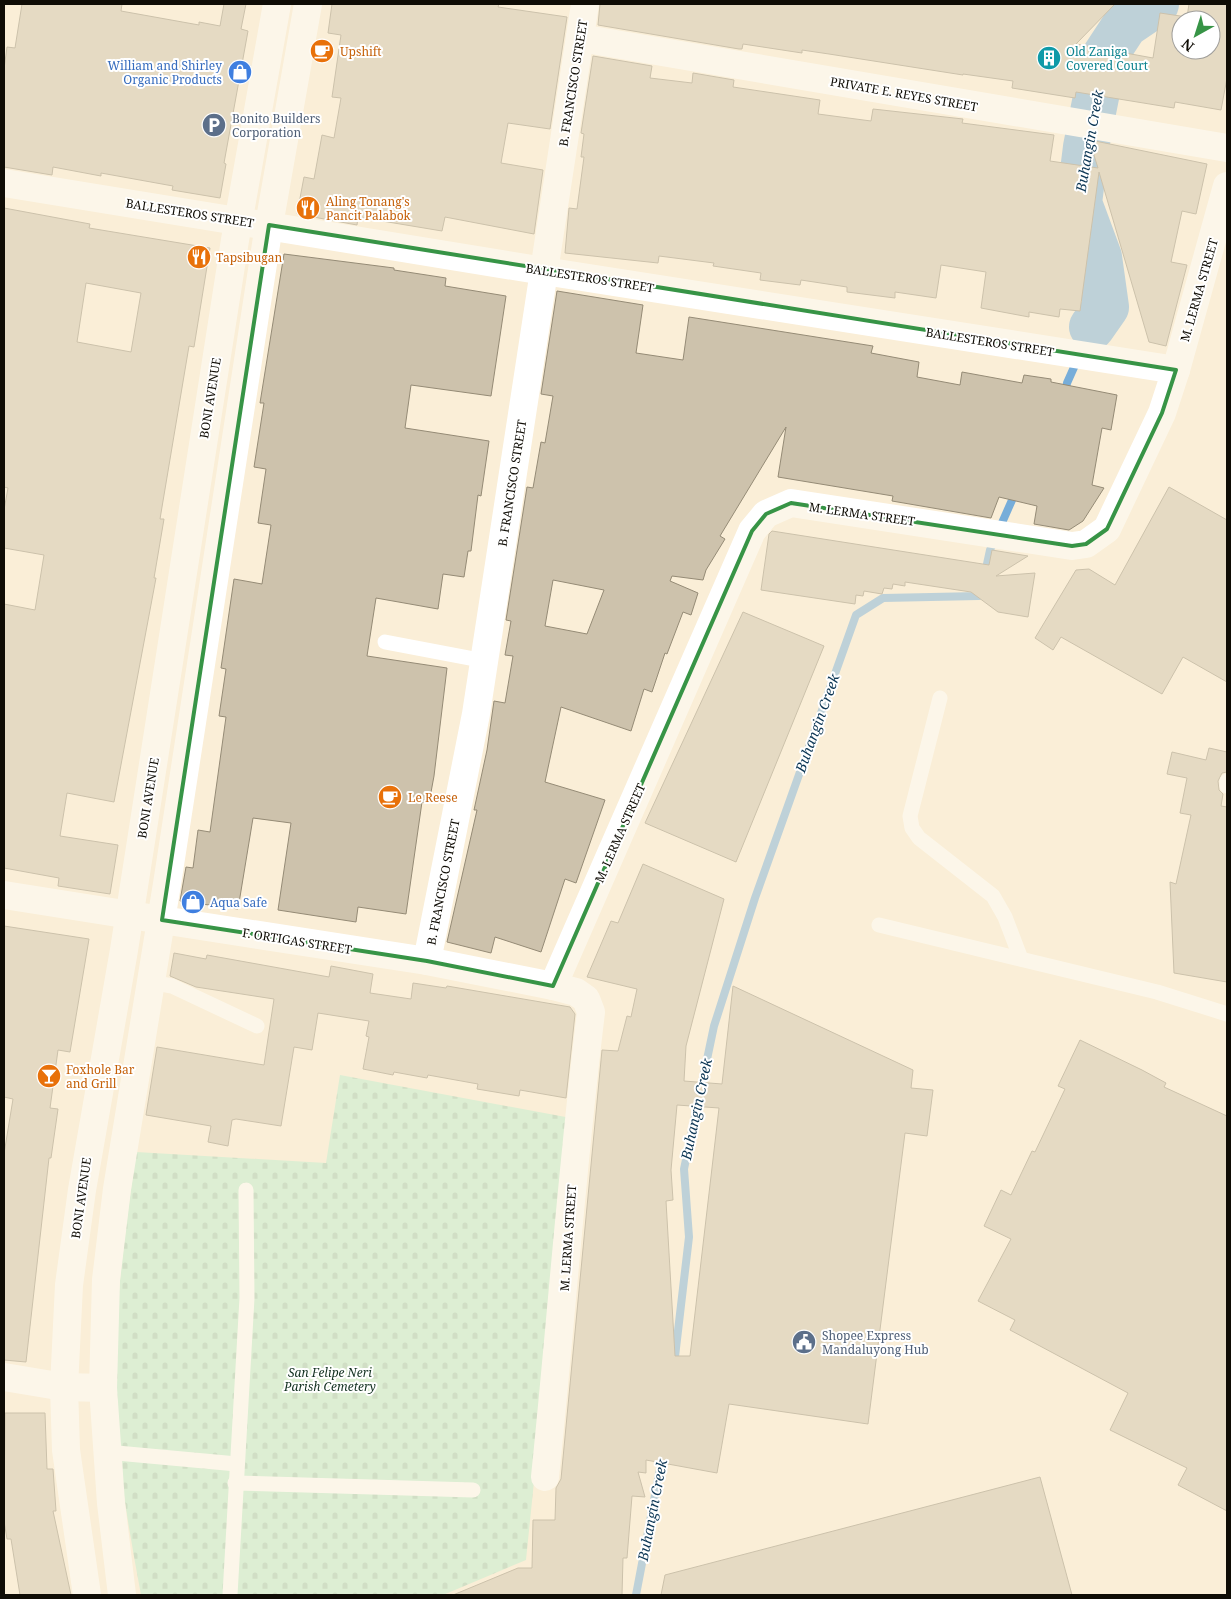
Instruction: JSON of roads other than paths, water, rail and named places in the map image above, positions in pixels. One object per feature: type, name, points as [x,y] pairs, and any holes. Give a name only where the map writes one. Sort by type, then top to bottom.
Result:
[{"type":"street","name":"BONI AVENUE","points":[[87,1595],[66,1450],[64,1386],[69,1285],[82,1190],[129,915],[239,221],[277,4]]},
{"type":"street","points":[[122,1595],[106,1452],[103,1388],[106,1280],[114,1208],[150,982],[162,920],[269,225],[308,4]]},
{"type":"street","name":"B. FRANCISCO STREET","points":[[427,961],[485,660],[585,4]]},
{"type":"street","name":"PRIVATE E. REYES STREET","points":[[580,38],[1227,148]]},
{"type":"street","name":"BALLESTEROS STREET","points":[[4,183],[544,271],[1176,370]]},
{"type":"street","name":"M. LERMA STREET","points":[[553,986],[752,531],[766,514],[791,503],[1072,546],[1086,544],[1107,529],[1162,413],[1176,370],[1227,186]]},
{"type":"street","name":"F. ORTIGAS STREET","points":[[4,895],[427,961],[553,986],[576,992],[586,999]]},
{"type":"street","name":"M. LERMA STREET","points":[[546,1477],[566,1273],[576,1138],[591,1012],[586,999]]},
{"type":"street","points":[[4,1377],[64,1386],[103,1388]]},
{"type":"lane","points":[[385,642],[485,660]]},
{"type":"lane","points":[[940,698],[910,816],[912,828],[919,838],[993,896],[1005,917],[1021,959]]},
{"type":"lane","points":[[1227,781],[1227,786]]},
{"type":"lane","points":[[879,926],[1157,992],[1227,1014]]},
{"type":"lane","points":[[150,982],[172,986],[257,1026]]},
{"type":"lane","points":[[230,1595],[247,1298],[246,1190]]},
{"type":"lane","points":[[106,1452],[237,1464]]},
{"type":"lane","points":[[236,1483],[473,1490]]},
{"type":"waterway","name":"Buhangin Creek","points":[[1092,327],[1106,307],[1099,257],[1079,203],[1086,147],[1104,57],[1125,25],[1156,4]]},
{"type":"waterway","name":"Buhangin Creek","points":[[1065,394],[1067,383],[1092,327]]},
{"type":"waterway","name":"Buhangin Creek","points":[[985,573],[990,550],[1016,491]]},
{"type":"waterway","name":"Buhangin Creek","points":[[674,1365],[689,1237],[684,1169],[714,1026],[755,898],[856,615],[883,598],[979,596],[981,589]]},
{"type":"waterway","name":"Buhangin Creek","points":[[636,1595],[663,1453]]},
{"type":"place","name":"Upshift","points":[[322,51]]},
{"type":"place","name":"Old Zaniga Covered Court","points":[[1049,58]]},
{"type":"place","name":"William and Shirley Organic Products","points":[[240,72]]},
{"type":"place","name":"Bonito Builders Corporation","points":[[214,125]]},
{"type":"place","name":"Aling Tonang's Pancit Palabok","points":[[308,208]]},
{"type":"place","name":"Tapsibugan","points":[[199,257]]},
{"type":"place","name":"Le Reese","points":[[390,797]]},
{"type":"place","name":"Aqua Safe","points":[[193,902]]},
{"type":"place","name":"Foxhole Bar and Grill","points":[[49,1076]]},
{"type":"place","name":"Shopee Express Mandaluyong Hub","points":[[804,1342]]},
{"type":"park label","name":"San Felipe Neri Parish Cemetery","points":[[330,1379]]}]
